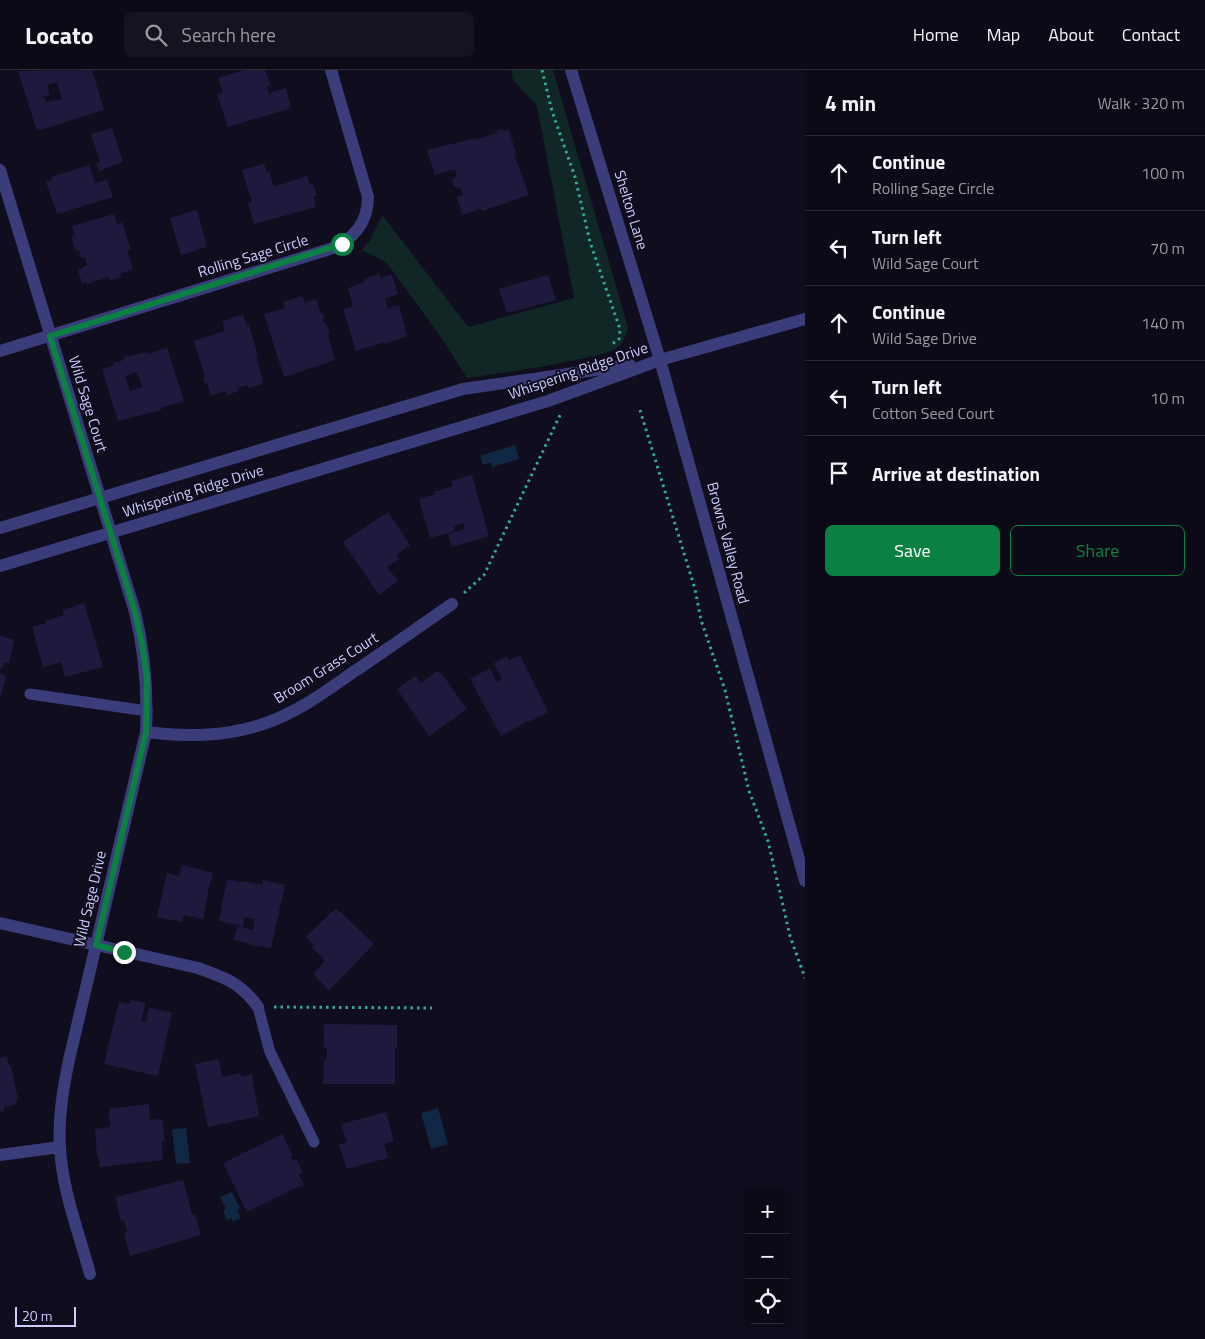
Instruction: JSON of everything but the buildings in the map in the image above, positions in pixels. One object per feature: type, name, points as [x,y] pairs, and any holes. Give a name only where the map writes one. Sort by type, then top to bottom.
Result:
[{"type":"street","name":"Rolling Sage Circle","points":[[0,351],[330,249],[342,244],[353,236],[365,217],[368,197],[331,70]]},
{"type":"street","name":"Shelton Lane","points":[[571,70],[660,360]]},
{"type":"street","name":"Wild Sage Court","points":[[0,170],[111,532]]},
{"type":"street","points":[[660,360],[805,320]]},
{"type":"street","name":"Whispering Ridge Drive","points":[[0,528],[463,389],[660,360]]},
{"type":"street","name":"Whispering Ridge Drive","points":[[0,566],[548,401],[660,360]]},
{"type":"street","name":"Browns Valley Road","points":[[660,360],[805,880]]},
{"type":"street","name":"Wild Sage Drive","points":[[90,1274],[68,1197],[60,1147],[64,1083],[146,732],[147,711],[147,678],[142,644],[135,612],[111,532]]},
{"type":"street","name":"Broom Grass Court","points":[[146,732],[176,736],[212,735],[264,724],[295,711],[452,604]]},
{"type":"street","points":[[0,923],[198,968],[226,978],[247,992],[258,1007]]},
{"type":"street","points":[[0,1155],[60,1147]]},
{"type":"lane","points":[[30,694],[147,711]]},
{"type":"lane","points":[[258,1007],[270,1052],[314,1142]]},
{"type":"path","points":[[542,70],[552,111],[575,178],[590,242],[620,329],[619,339],[611,345]]},
{"type":"path","points":[[452,604],[484,575],[564,408]]},
{"type":"path","points":[[640,410],[695,589],[708,641],[725,690],[745,777],[768,841],[783,913],[805,978]]},
{"type":"path","points":[[258,1007],[432,1008]]},
{"type":"green space","points":[[511,70],[553,70],[628,327],[620,345],[606,353],[556,364],[467,378],[445,343],[387,263],[362,250],[370,240],[382,216],[384,217],[468,327],[574,298],[537,106],[513,80]]},
{"type":"water","points":[[515,445],[519,459],[492,467],[491,462],[483,465],[480,456]]},
{"type":"water","points":[[438,1108],[448,1144],[431,1149],[421,1113]]},
{"type":"water","points":[[186,1128],[190,1163],[176,1164],[172,1129]]},
{"type":"water","points":[[232,1192],[240,1208],[237,1210],[241,1218],[233,1222],[231,1218],[227,1220],[223,1211],[226,1209],[220,1197]]},
{"type":"route","points":[[124,952],[96,945],[146,732],[147,678],[135,612],[50,336],[342,244]]}]
